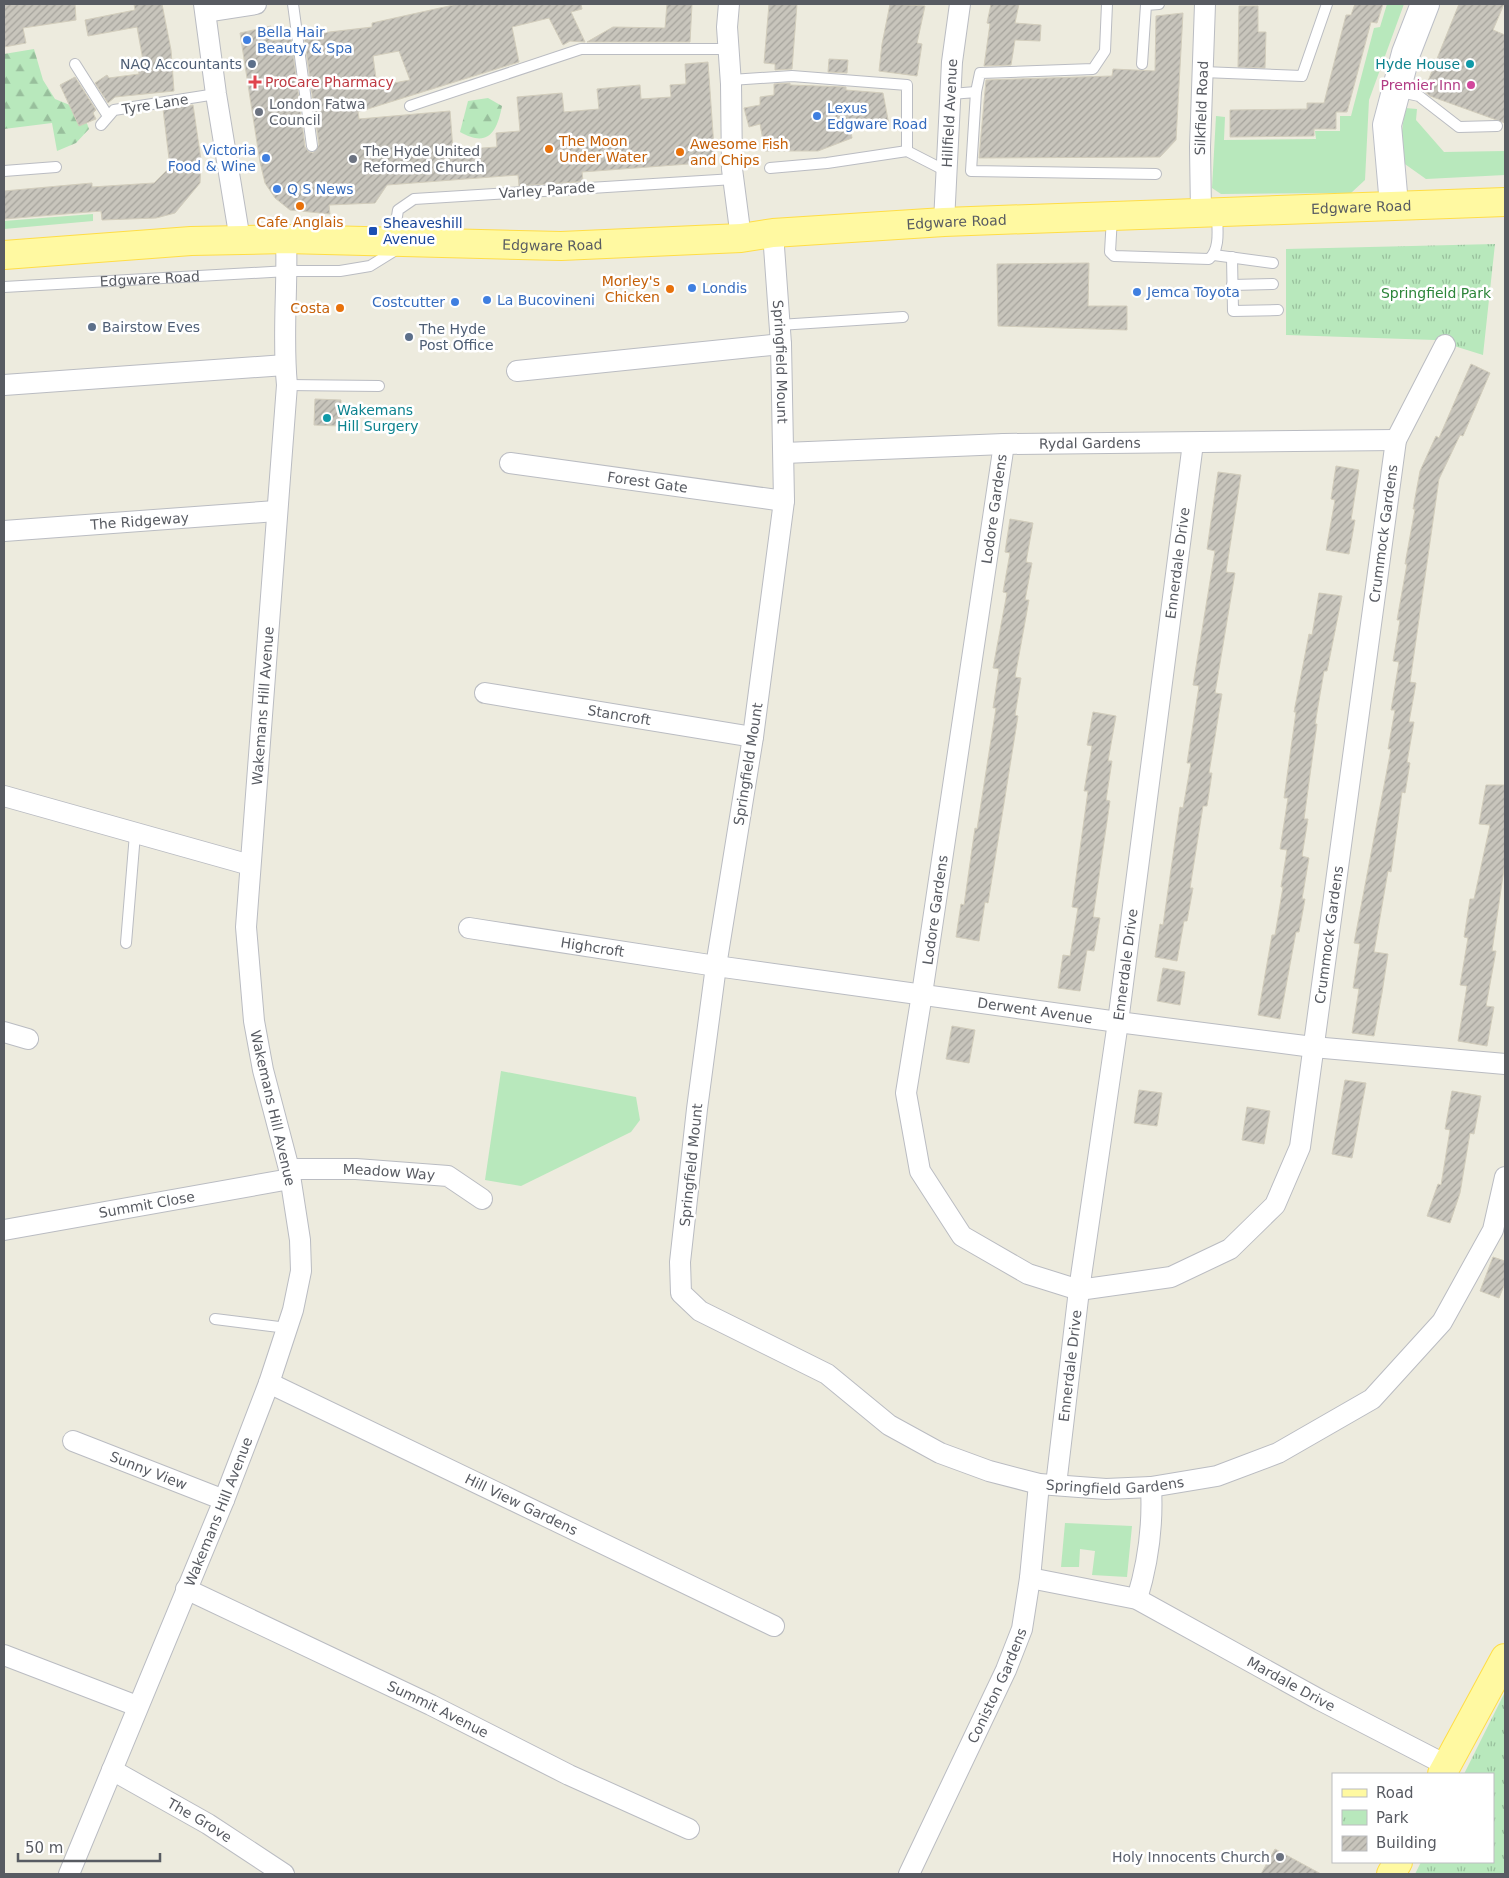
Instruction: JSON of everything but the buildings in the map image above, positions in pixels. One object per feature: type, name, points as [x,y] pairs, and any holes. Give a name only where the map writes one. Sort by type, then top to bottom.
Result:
[{"type":"main road","name":"Edgware Road","points":[[4,255],[191,241],[286,239],[561,246],[741,238],[773,233],[944,222],[1505,202]]},
{"type":"main road","points":[[1444,1770],[1505,1658]]},
{"type":"main road","points":[[1391,1874],[1397,1863]]},
{"type":"street","points":[[240,240],[216,94],[205,8],[256,4]]},
{"type":"street","points":[[729,4],[727,28],[731,80],[734,179],[741,238]]},
{"type":"street","name":"Hillfield Avenue","points":[[944,222],[952,62],[960,4]]},
{"type":"street","name":"Silkfield Road","points":[[1205,4],[1200,147],[1209,213]]},
{"type":"street","points":[[1394,205],[1387,124],[1406,53],[1425,4]]},
{"type":"street","name":"Springfield Mount","points":[[681,1292],[680,1262],[716,966],[753,737],[784,501],[780,335],[773,233]]},
{"type":"street","name":"Wakemans Hill Avenue","points":[[69,1874],[137,1706],[224,1500],[269,1383],[287,1328],[301,1271],[300,1240],[290,1174],[262,1070],[254,1021],[246,927],[286,375],[288,271],[286,239]]},
{"type":"street","points":[[517,371],[780,335]]},
{"type":"street","name":"Crummock Gardens","points":[[1079,1290],[1172,1277],[1230,1249],[1275,1205],[1300,1147],[1396,440],[1445,345]]},
{"type":"street","points":[[4,385],[286,375]]},
{"type":"street","name":"Rydal Gardens","points":[[784,453],[1004,444],[1396,440]]},
{"type":"street","name":"Ennerdale Drive","points":[[1048,1485],[1079,1290],[1118,1022],[1193,443]]},
{"type":"street","name":"Lodore Gardens","points":[[1004,444],[906,1093],[920,1171],[962,1236],[1028,1274],[1079,1290]]},
{"type":"street","name":"Forest Gate","points":[[510,463],[784,501]]},
{"type":"street","name":"The Ridgeway","points":[[4,531],[276,511]]},
{"type":"street","name":"Stancroft","points":[[485,693],[753,737]]},
{"type":"street","points":[[4,796],[250,865]]},
{"type":"street","name":"Highcroft","points":[[469,928],[716,966]]},
{"type":"street","name":"Derwent Avenue","points":[[716,966],[1313,1047],[1505,1064]]},
{"type":"street","points":[[4,1032],[28,1039]]},
{"type":"street","name":"Meadow Way","points":[[290,1174],[356,1169],[448,1176],[482,1199]]},
{"type":"street","name":"Summit Close","points":[[4,1230],[290,1174]]},
{"type":"street","name":"Springfield Gardens","points":[[681,1292],[700,1311],[827,1374],[889,1425],[940,1453],[989,1471],[1048,1485],[1106,1489],[1151,1486],[1217,1476],[1278,1453],[1372,1399],[1442,1322],[1499,1232],[1505,1177]]},
{"type":"street","name":"Hill View Gardens","points":[[269,1383],[774,1626]]},
{"type":"street","name":"Sunny View","points":[[73,1441],[224,1500]]},
{"type":"street","name":"Coniston Gardens","points":[[909,1874],[1006,1670],[1022,1629],[1048,1485]]},
{"type":"street","points":[[1136,1599],[1142,1580],[1152,1510],[1151,1486]]},
{"type":"street","name":"Mardale Drive","points":[[1030,1578],[1136,1599],[1444,1770]]},
{"type":"street","name":"Summit Avenue","points":[[186,1589],[431,1705],[569,1775],[689,1829]]},
{"type":"street","points":[[4,1655],[137,1706]]},
{"type":"street","name":"The Grove","points":[[112,1770],[208,1824],[284,1874]]},
{"type":"lane","points":[[293,4],[312,146]]},
{"type":"lane","points":[[1107,4],[1105,51],[1094,69],[980,73],[976,92],[971,171],[1156,174]]},
{"type":"lane","points":[[1142,64],[1146,5],[1159,4]]},
{"type":"lane","points":[[1203,72],[1302,76],[1328,4]]},
{"type":"lane","points":[[410,106],[580,49],[729,49]]},
{"type":"lane","points":[[75,64],[108,116]]},
{"type":"lane","points":[[731,80],[792,76],[907,85],[907,151]]},
{"type":"lane","points":[[1396,91],[1419,96],[1460,127],[1497,126]]},
{"type":"lane","points":[[951,94],[976,92]]},
{"type":"lane","name":"Tyre Lane","points":[[101,125],[114,110],[216,94]]},
{"type":"lane","points":[[770,168],[907,151],[948,172]]},
{"type":"lane","points":[[4,171],[56,167]]},
{"type":"lane","name":"Varley Parade","points":[[401,242],[398,210],[414,199],[734,179]]},
{"type":"lane","points":[[1112,217],[1110,252],[1114,256],[1209,259],[1214,255],[1216,248],[1209,213]]},
{"type":"lane","name":"Edgware Road","points":[[4,286],[288,271],[340,271],[370,266],[401,242]]},
{"type":"lane","points":[[1214,255],[1273,263]]},
{"type":"lane","points":[[1232,257],[1233,311],[1278,310]]},
{"type":"lane","points":[[1232,285],[1273,284]]},
{"type":"lane","points":[[780,335],[903,317]]},
{"type":"lane","points":[[286,375],[379,386]]},
{"type":"lane","points":[[126,943],[135,834]]},
{"type":"lane","points":[[215,1319],[287,1328]]},
{"type":"green space","points":[[1387,4],[1404,4],[1369,100],[1365,180],[1351,193],[1221,194],[1212,188],[1216,116],[1225,117],[1224,140],[1316,139],[1315,131],[1340,131],[1340,116],[1351,116],[1374,28],[1380,27]]},
{"type":"green space","points":[[34,49],[43,80],[55,99],[82,110],[89,129],[76,143],[57,151],[52,123],[4,129],[4,54]]},
{"type":"green space","points":[[488,98],[502,106],[497,123],[490,135],[478,138],[470,137],[460,132],[468,101]]},
{"type":"green space","points":[[1405,108],[1417,109],[1416,120],[1444,152],[1505,151],[1505,175],[1426,179],[1402,162],[1401,139]]},
{"type":"green space","points":[[93,214],[93,221],[4,229],[4,221]]},
{"type":"green space","name":"Springfield Park","points":[[1495,244],[1483,355],[1435,340],[1286,335],[1286,249]]},
{"type":"green space","points":[[501,1071],[636,1097],[640,1120],[631,1132],[521,1186],[485,1180]]},
{"type":"green space","points":[[1065,1523],[1132,1526],[1127,1577],[1092,1575],[1095,1551],[1080,1549],[1079,1567],[1061,1567]]},
{"type":"green space","points":[[1505,1692],[1505,1874],[1415,1874],[1420,1863],[1494,1863],[1494,1773],[1464,1773]]},
{"type":"place","name":"Bella Hair Beauty & Spa","points":[[247,40]]},
{"type":"place","name":"NAQ Accountants","points":[[252,64]]},
{"type":"place","name":"Hyde House","points":[[1470,64]]},
{"type":"place","name":"ProCare Pharmacy","points":[[255,82]]},
{"type":"place","name":"Premier Inn","points":[[1471,85]]},
{"type":"place","name":"London Fatwa Council","points":[[259,112]]},
{"type":"place","name":"Lexus Edgware Road","points":[[817,116]]},
{"type":"place","name":"The Moon Under Water","points":[[549,149]]},
{"type":"place","name":"Awesome Fish and Chips","points":[[680,152]]},
{"type":"place","name":"Victoria Food & Wine","points":[[266,158]]},
{"type":"place","name":"The Hyde United Reformed Church","points":[[353,159]]},
{"type":"place","name":"Q S News","points":[[277,189]]},
{"type":"place","name":"Cafe Anglais","points":[[300,206]]},
{"type":"place","name":"Sheaveshill Avenue","points":[[373,231]]},
{"type":"place","name":"Londis","points":[[692,288]]},
{"type":"place","name":"Morley's Chicken","points":[[670,289]]},
{"type":"place","name":"Jemca Toyota","points":[[1137,292]]},
{"type":"place","name":"La Bucovineni","points":[[487,300]]},
{"type":"place","name":"Costcutter","points":[[455,302]]},
{"type":"place","name":"Costa","points":[[340,308]]},
{"type":"place","name":"Bairstow Eves","points":[[92,327]]},
{"type":"place","name":"The Hyde Post Office","points":[[409,337]]},
{"type":"place","name":"Wakemans Hill Surgery","points":[[327,418]]},
{"type":"place","name":"Holy Innocents Church","points":[[1280,1857]]}]
